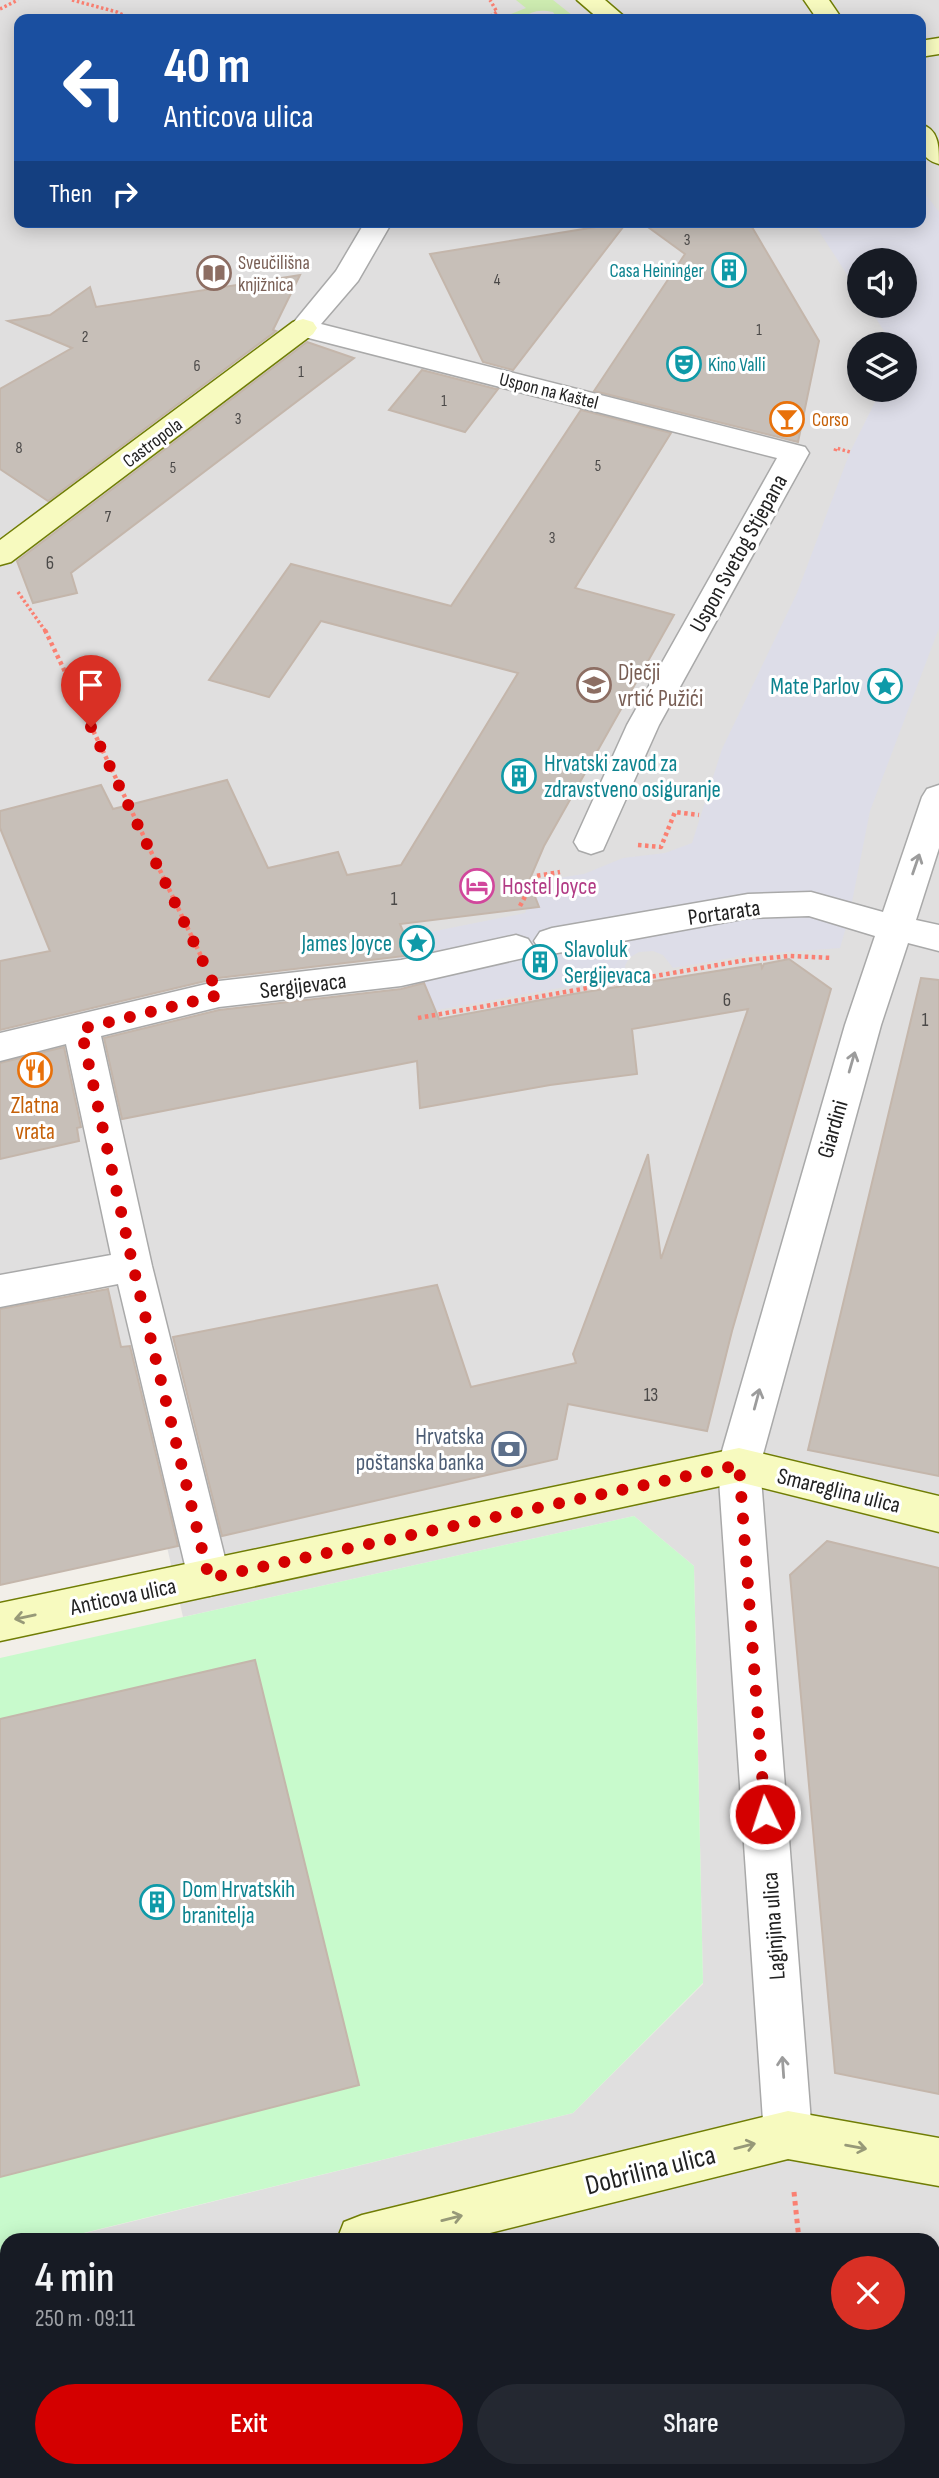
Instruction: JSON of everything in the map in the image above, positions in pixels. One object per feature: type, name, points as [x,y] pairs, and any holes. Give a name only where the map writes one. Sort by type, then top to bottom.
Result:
[{"type":"main road","points":[[589,0],[608,14]]},
{"type":"main road","points":[[816,0],[827,14]]},
{"type":"main road","name":"Castropola","points":[[0,555],[303,328]]},
{"type":"main road","name":"Smareglina ulica","points":[[739,1465],[939,1514]]},
{"type":"main road","name":"Anticova ulica","points":[[0,1622],[739,1465]]},
{"type":"main road","name":"Dobrilina ulica","points":[[390,2233],[788,2135],[939,2162]]},
{"type":"street","points":[[303,328],[348,275],[375,228]]},
{"type":"street","name":"Uspon na Kaštel","points":[[303,328],[794,453]]},
{"type":"street","name":"Uspon Svetog Stjepana","points":[[591,842],[643,725],[794,453]]},
{"type":"street","name":"Giardini","points":[[739,1465],[833,1124],[880,970],[939,797]]},
{"type":"street","name":"Portarata","points":[[552,941],[748,906],[811,904],[894,929],[939,939]]},
{"type":"street","name":"Sergijevaca","points":[[0,1046],[219,995],[401,973],[516,948]]},
{"type":"street","points":[[81,1029],[133,1266],[209,1578]]},
{"type":"street","points":[[0,1291],[133,1266]]},
{"type":"street","name":"Laginjina ulica","points":[[739,1465],[788,2135]]},
{"type":"path","points":[[0,9],[18,0]]},
{"type":"path","points":[[72,0],[121,14]]},
{"type":"path","points":[[490,0],[497,12],[494,14]]},
{"type":"path","points":[[15,588],[45,630],[219,995]]},
{"type":"path","points":[[591,842],[662,847],[675,812],[699,815]]},
{"type":"path","points":[[517,911],[537,876],[573,870]]},
{"type":"path","points":[[418,1018],[746,960],[790,956],[838,959],[880,970]]},
{"type":"shaded area","points":[[0,0],[939,0],[939,2233],[85,2233],[573,2113],[703,1984],[694,1566],[634,1516],[183,1617],[106,1280],[0,1301]]},
{"type":"shaded area","points":[[926,195],[939,212],[939,628],[870,811],[849,917],[840,948],[748,955],[673,968],[663,955],[653,951],[639,952],[629,958],[625,966],[627,976],[415,1014],[396,955],[424,950],[420,934],[525,913],[538,881],[584,874],[623,858],[665,853],[692,843],[722,749],[797,593],[850,452],[875,402],[917,402],[917,332],[885,332],[876,318],[917,318],[917,248],[847,248],[847,274],[817,228],[926,228]]},
{"type":"green space","points":[[516,0],[553,0],[571,14],[539,11],[511,14],[526,8]]},
{"type":"green space","points":[[634,1516],[694,1566],[703,1983],[573,2113],[84,2233],[0,2233],[0,1658]]},
{"type":"building","points":[[590,228],[622,228],[513,370],[483,362],[430,254]]},
{"type":"building","points":[[649,228],[753,228],[819,341],[798,442],[594,391],[685,254]]},
{"type":"building","points":[[300,275],[273,330],[276,331],[48,501],[0,469],[0,389],[72,348],[8,321],[50,315],[90,287],[96,307]]},
{"type":"building","points":[[307,342],[354,358],[71,573],[77,593],[33,603],[17,561]]},
{"type":"building","points":[[422,370],[498,389],[465,432],[389,410]]},
{"type":"building","points":[[581,410],[671,433],[575,588],[674,615],[544,846],[529,881],[539,907],[400,924],[413,955],[218,978],[0,1030],[0,961],[50,951],[0,828],[0,811],[101,785],[113,809],[227,780],[268,868],[338,852],[347,875],[401,865],[518,673],[321,621],[269,697],[209,680],[291,564],[451,606]]},
{"type":"building","points":[[789,959],[831,989],[732,1331],[707,1431],[568,1404],[557,1459],[222,1536],[173,1337],[437,1285],[471,1387],[576,1363],[573,1354],[648,1154],[661,1259],[748,1009],[632,1029],[637,1074],[550,1085],[420,1108],[417,1061],[122,1119],[104,1038],[219,1010],[401,989],[424,983],[439,1019],[761,964],[762,968],[764,964]]},
{"type":"building","points":[[921,978],[939,980],[939,1476],[808,1450]]},
{"type":"building","points":[[64,1047],[81,1127],[77,1128],[79,1141],[0,1159],[0,1063]]},
{"type":"building","points":[[108,1289],[121,1347],[130,1346],[178,1546],[0,1585],[0,1309]]},
{"type":"building","points":[[827,1541],[939,1568],[939,2094],[835,2073],[790,1575]]},
{"type":"building","name":"Dom Hrvatskih branitelja","points":[[255,1660],[359,2085],[0,2177],[0,1719]]},
{"type":"place","name":"Casa Heininger","points":[[729,270]]},
{"type":"place","name":"Sveučilišna knjižnica","points":[[214,273]]},
{"type":"place","name":"Kino Valli","points":[[684,364]]},
{"type":"place","name":"Corso","points":[[787,419]]},
{"type":"place","name":"Dječji vrtić Pužići","points":[[594,685]]},
{"type":"place","name":"Mate Parlov","points":[[885,686]]},
{"type":"place","name":"Hrvatski zavod za zdravstveno osiguranje","points":[[519,776]]},
{"type":"place","name":"Hostel Joyce","points":[[477,886]]},
{"type":"place","name":"James Joyce","points":[[417,943]]},
{"type":"place","name":"Slavoluk Sergijevaca","points":[[540,962]]},
{"type":"place","name":"Zlatna vrata","points":[[35,1070]]},
{"type":"place","name":"Hrvatska poštanska banka","points":[[509,1449]]},
{"type":"place","name":"Dom Hrvatskih branitelja","points":[[157,1902]]},
{"type":"route","points":[[91,727],[219,995],[81,1029],[133,1266],[209,1578],[739,1465],[765,1814]]}]
